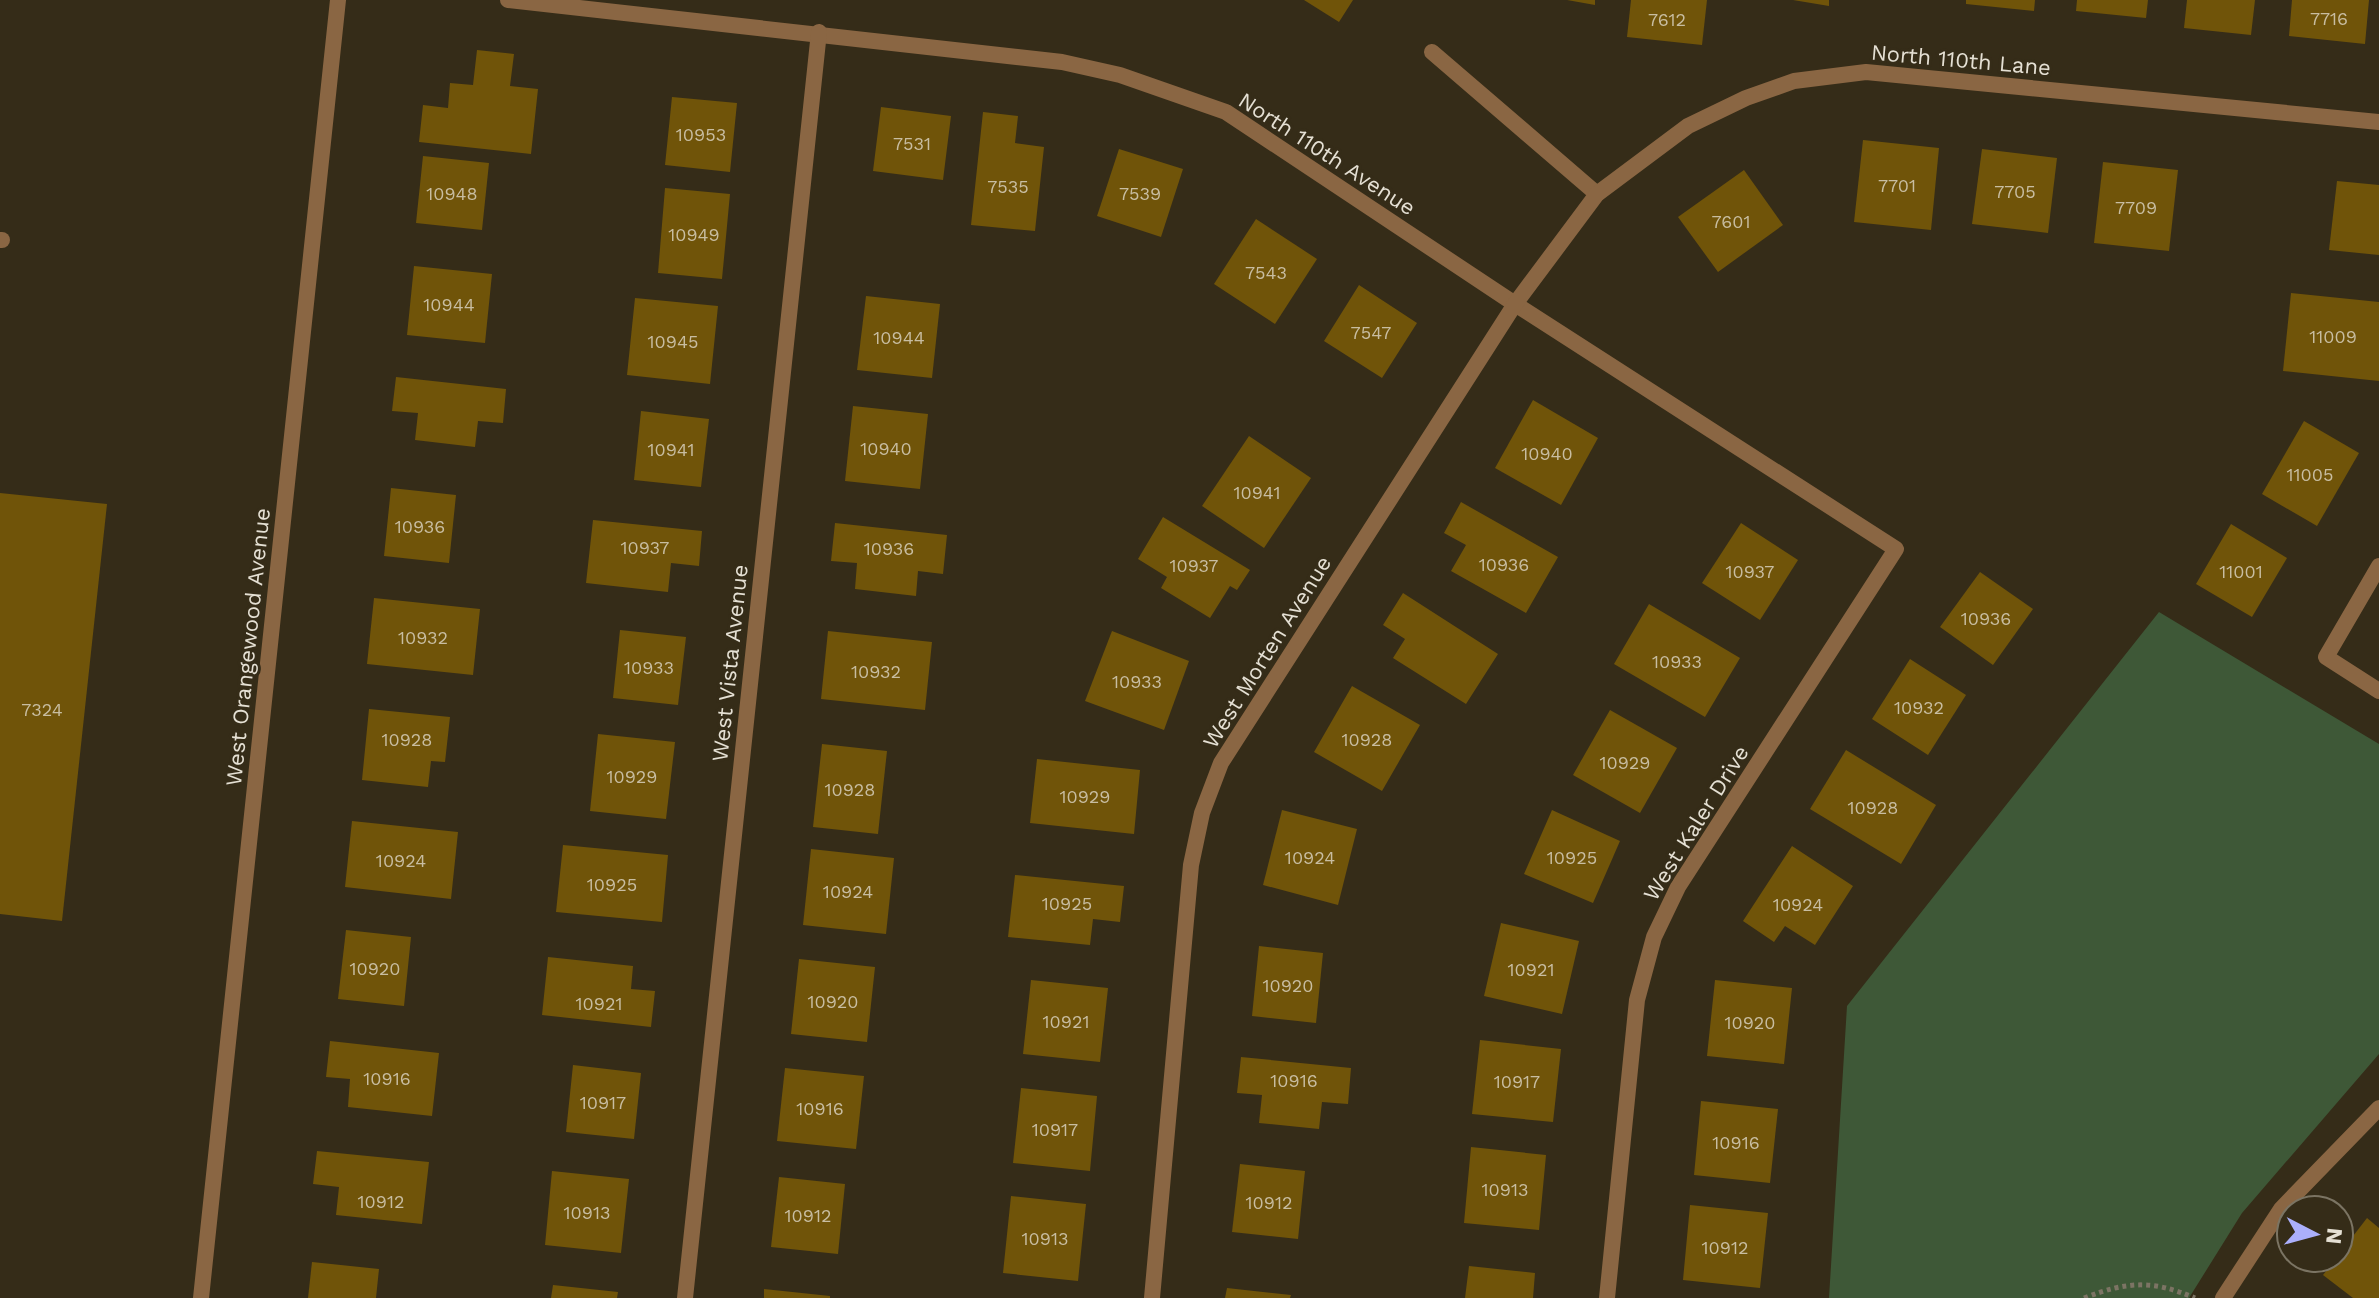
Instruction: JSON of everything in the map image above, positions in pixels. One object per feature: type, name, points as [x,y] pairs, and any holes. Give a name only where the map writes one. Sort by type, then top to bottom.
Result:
[{"type":"street","name":"West Orangewood Avenue","points":[[201,1298],[338,0]]},
{"type":"street","name":"North 110th Avenue","points":[[508,0],[819,32],[1062,62],[1120,75],[1226,112],[1515,304],[1896,549]]},
{"type":"street","name":"West Vista Avenue","points":[[685,1298],[819,32]]},
{"type":"street","points":[[1432,52],[1597,194]]},
{"type":"street","name":"North 110th Lane","points":[[1597,194],[1688,126],[1746,98],[1794,81],[1866,72],[2379,122]]},
{"type":"street","name":"West Morten Avenue","points":[[1152,1298],[1191,865],[1202,813],[1221,763],[1515,304],[1597,194]]},
{"type":"street","name":"West Kaler Drive","points":[[1607,1298],[1637,1000],[1654,937],[1678,887],[1896,549]]},
{"type":"street","points":[[2379,566],[2326,657],[2379,691]]},
{"type":"street","points":[[2223,1298],[2281,1209],[2379,1108]]},
{"type":"path","points":[[2084,1298],[2107,1289],[2167,1285],[2195,1298]]},
{"type":"green space","points":[[2159,612],[2379,744],[2379,1054],[2242,1213],[2189,1298],[1829,1298],[1847,1006]]},
{"type":"building","points":[[1304,0],[1353,0],[1339,22]]},
{"type":"building","points":[[1567,0],[1595,0],[1595,5]]},
{"type":"building","points":[[1631,0],[1707,0],[1702,45],[1627,37]]},
{"type":"building","points":[[1793,0],[1829,0],[1829,6]]},
{"type":"building","points":[[1966,0],[2035,0],[2034,11],[1966,4]]},
{"type":"building","points":[[2077,0],[2148,0],[2146,18],[2076,11]]},
{"type":"building","points":[[2187,0],[2255,0],[2251,35],[2184,28]]},
{"type":"building","points":[[2292,0],[2369,0],[2365,44],[2289,36]]},
{"type":"building","points":[[477,50],[514,54],[510,86],[538,89],[531,154],[419,142],[423,105],[448,108],[450,83],[473,85]]},
{"type":"building","points":[[672,97],[737,103],[730,172],[665,165]]},
{"type":"building","points":[[881,107],[951,116],[943,180],[873,171]]},
{"type":"building","points":[[983,112],[1018,116],[1015,143],[1044,147],[1035,231],[971,225]]},
{"type":"building","points":[[1863,140],[1939,148],[1931,230],[1854,222]]},
{"type":"building","points":[[1119,149],[1183,169],[1161,237],[1097,216]]},
{"type":"building","points":[[1982,149],[2057,158],[2048,233],[1972,224]]},
{"type":"building","points":[[423,156],[489,163],[482,230],[416,223]]},
{"type":"building","points":[[2103,162],[2178,170],[2169,251],[2094,243]]},
{"type":"building","points":[[1744,170],[1783,225],[1718,272],[1678,217]]},
{"type":"building","points":[[2337,181],[2379,185],[2379,255],[2329,250]]},
{"type":"building","points":[[665,188],[730,194],[722,279],[658,273]]},
{"type":"building","points":[[1256,219],[1317,259],[1275,324],[1214,284]]},
{"type":"building","points":[[414,266],[492,274],[485,343],[407,335]]},
{"type":"building","points":[[1359,285],[1417,323],[1382,378],[1324,341]]},
{"type":"building","points":[[2291,293],[2379,302],[2379,381],[2283,371]]},
{"type":"building","points":[[866,296],[940,304],[932,378],[857,370]]},
{"type":"building","points":[[635,298],[718,306],[710,384],[627,375]]},
{"type":"building","points":[[396,377],[506,389],[503,423],[478,421],[475,447],[415,440],[418,413],[392,411]]},
{"type":"building","points":[[1533,400],[1598,438],[1561,505],[1495,468]]},
{"type":"building","points":[[853,406],[928,414],[920,489],[845,481]]},
{"type":"building","points":[[641,411],[709,419],[701,487],[634,480]]},
{"type":"building","points":[[2304,421],[2359,453],[2317,526],[2262,494]]},
{"type":"building","points":[[1249,436],[1311,478],[1264,548],[1202,506]]},
{"type":"building","points":[[391,488],[456,495],[449,563],[384,556]]},
{"type":"building","points":[[0,493],[107,504],[62,921],[0,914]]},
{"type":"building","points":[[1461,502],[1558,557],[1526,613],[1451,571],[1466,545],[1444,533]]},
{"type":"building","points":[[1163,517],[1250,570],[1237,590],[1230,586],[1210,618],[1161,588],[1167,577],[1138,559]]},
{"type":"building","points":[[593,520],[702,531],[699,566],[671,563],[668,592],[586,583]]},
{"type":"building","points":[[835,523],[947,535],[943,574],[918,571],[916,596],[855,589],[857,563],[831,561]]},
{"type":"building","points":[[1741,523],[1798,560],[1760,620],[1702,583]]},
{"type":"building","points":[[2231,524],[2287,558],[2252,617],[2196,584]]},
{"type":"building","points":[[1980,572],[2033,609],[1993,665],[1940,627]]},
{"type":"building","points":[[1403,593],[1498,654],[1466,704],[1393,658],[1405,639],[1383,625]]},
{"type":"building","points":[[374,598],[480,609],[473,675],[367,664]]},
{"type":"building","points":[[1649,604],[1740,658],[1705,717],[1614,664]]},
{"type":"building","points":[[620,630],[686,637],[678,705],[613,698]]},
{"type":"building","points":[[828,631],[932,642],[925,710],[821,699]]},
{"type":"building","points":[[1112,631],[1189,661],[1164,730],[1085,701]]},
{"type":"building","points":[[1910,659],[1966,695],[1928,755],[1872,719]]},
{"type":"building","points":[[1352,686],[1420,725],[1382,791],[1314,752]]},
{"type":"building","points":[[369,709],[450,717],[445,762],[431,761],[428,787],[362,780]]},
{"type":"building","points":[[1610,710],[1677,748],[1640,813],[1573,775]]},
{"type":"building","points":[[598,734],[675,742],[666,819],[590,811]]},
{"type":"building","points":[[822,744],[887,751],[878,834],[813,827]]},
{"type":"building","points":[[1846,750],[1936,805],[1901,864],[1810,809]]},
{"type":"building","points":[[1037,759],[1140,770],[1134,834],[1030,823]]},
{"type":"building","points":[[1282,810],[1357,829],[1338,905],[1263,885]]},
{"type":"building","points":[[1552,810],[1620,841],[1593,903],[1524,874]]},
{"type":"building","points":[[352,821],[458,832],[451,899],[345,887]]},
{"type":"building","points":[[563,845],[668,855],[662,922],[556,912]]},
{"type":"building","points":[[1792,846],[1853,886],[1815,945],[1785,926],[1774,942],[1743,921]]},
{"type":"building","points":[[811,849],[894,858],[886,934],[803,925]]},
{"type":"building","points":[[1015,875],[1124,886],[1120,922],[1093,919],[1090,945],[1008,937]]},
{"type":"building","points":[[1501,923],[1579,941],[1562,1014],[1484,996]]},
{"type":"building","points":[[346,930],[411,937],[404,1006],[338,999]]},
{"type":"building","points":[[1259,946],[1323,953],[1316,1023],[1252,1016]]},
{"type":"building","points":[[548,957],[633,966],[631,989],[655,991],[651,1027],[542,1015]]},
{"type":"building","points":[[799,959],[875,967],[867,1042],[791,1034]]},
{"type":"building","points":[[1031,980],[1108,988],[1100,1062],[1023,1054]]},
{"type":"building","points":[[1715,980],[1792,988],[1784,1064],[1707,1056]]},
{"type":"building","points":[[1480,1040],[1561,1049],[1553,1122],[1472,1114]]},
{"type":"building","points":[[330,1041],[439,1053],[432,1116],[348,1107],[350,1079],[326,1077]]},
{"type":"building","points":[[1241,1057],[1351,1068],[1348,1104],[1322,1102],[1319,1129],[1259,1123],[1262,1095],[1237,1093]]},
{"type":"building","points":[[573,1065],[641,1073],[634,1139],[566,1132]]},
{"type":"building","points":[[785,1068],[864,1076],[856,1149],[777,1141]]},
{"type":"building","points":[[1021,1088],[1097,1096],[1090,1171],[1013,1163]]},
{"type":"building","points":[[1701,1101],[1778,1109],[1770,1183],[1694,1175]]},
{"type":"building","points":[[1471,1147],[1546,1155],[1539,1230],[1464,1223]]},
{"type":"building","points":[[317,1151],[429,1162],[422,1224],[336,1215],[339,1187],[313,1184]]},
{"type":"building","points":[[1240,1164],[1305,1171],[1298,1239],[1232,1232]]},
{"type":"building","points":[[552,1171],[629,1179],[621,1253],[545,1245]]},
{"type":"building","points":[[779,1177],[845,1184],[838,1254],[771,1247]]},
{"type":"building","points":[[1011,1196],[1086,1204],[1078,1281],[1003,1273]]},
{"type":"building","points":[[1690,1205],[1768,1213],[1760,1288],[1683,1280]]},
{"type":"building","points":[[2367,1218],[2379,1228],[2379,1298],[2353,1298],[2323,1275],[2355,1274],[2355,1234]]},
{"type":"building","points":[[312,1262],[379,1269],[376,1298],[308,1298]]},
{"type":"building","points":[[1469,1266],[1535,1273],[1533,1298],[1465,1298]]},
{"type":"building","points":[[553,1285],[618,1292],[617,1298],[551,1298]]},
{"type":"building","points":[[1227,1288],[1291,1295],[1290,1298],[1225,1298]]},
{"type":"building","points":[[764,1289],[830,1296],[830,1298],[764,1298]]}]
